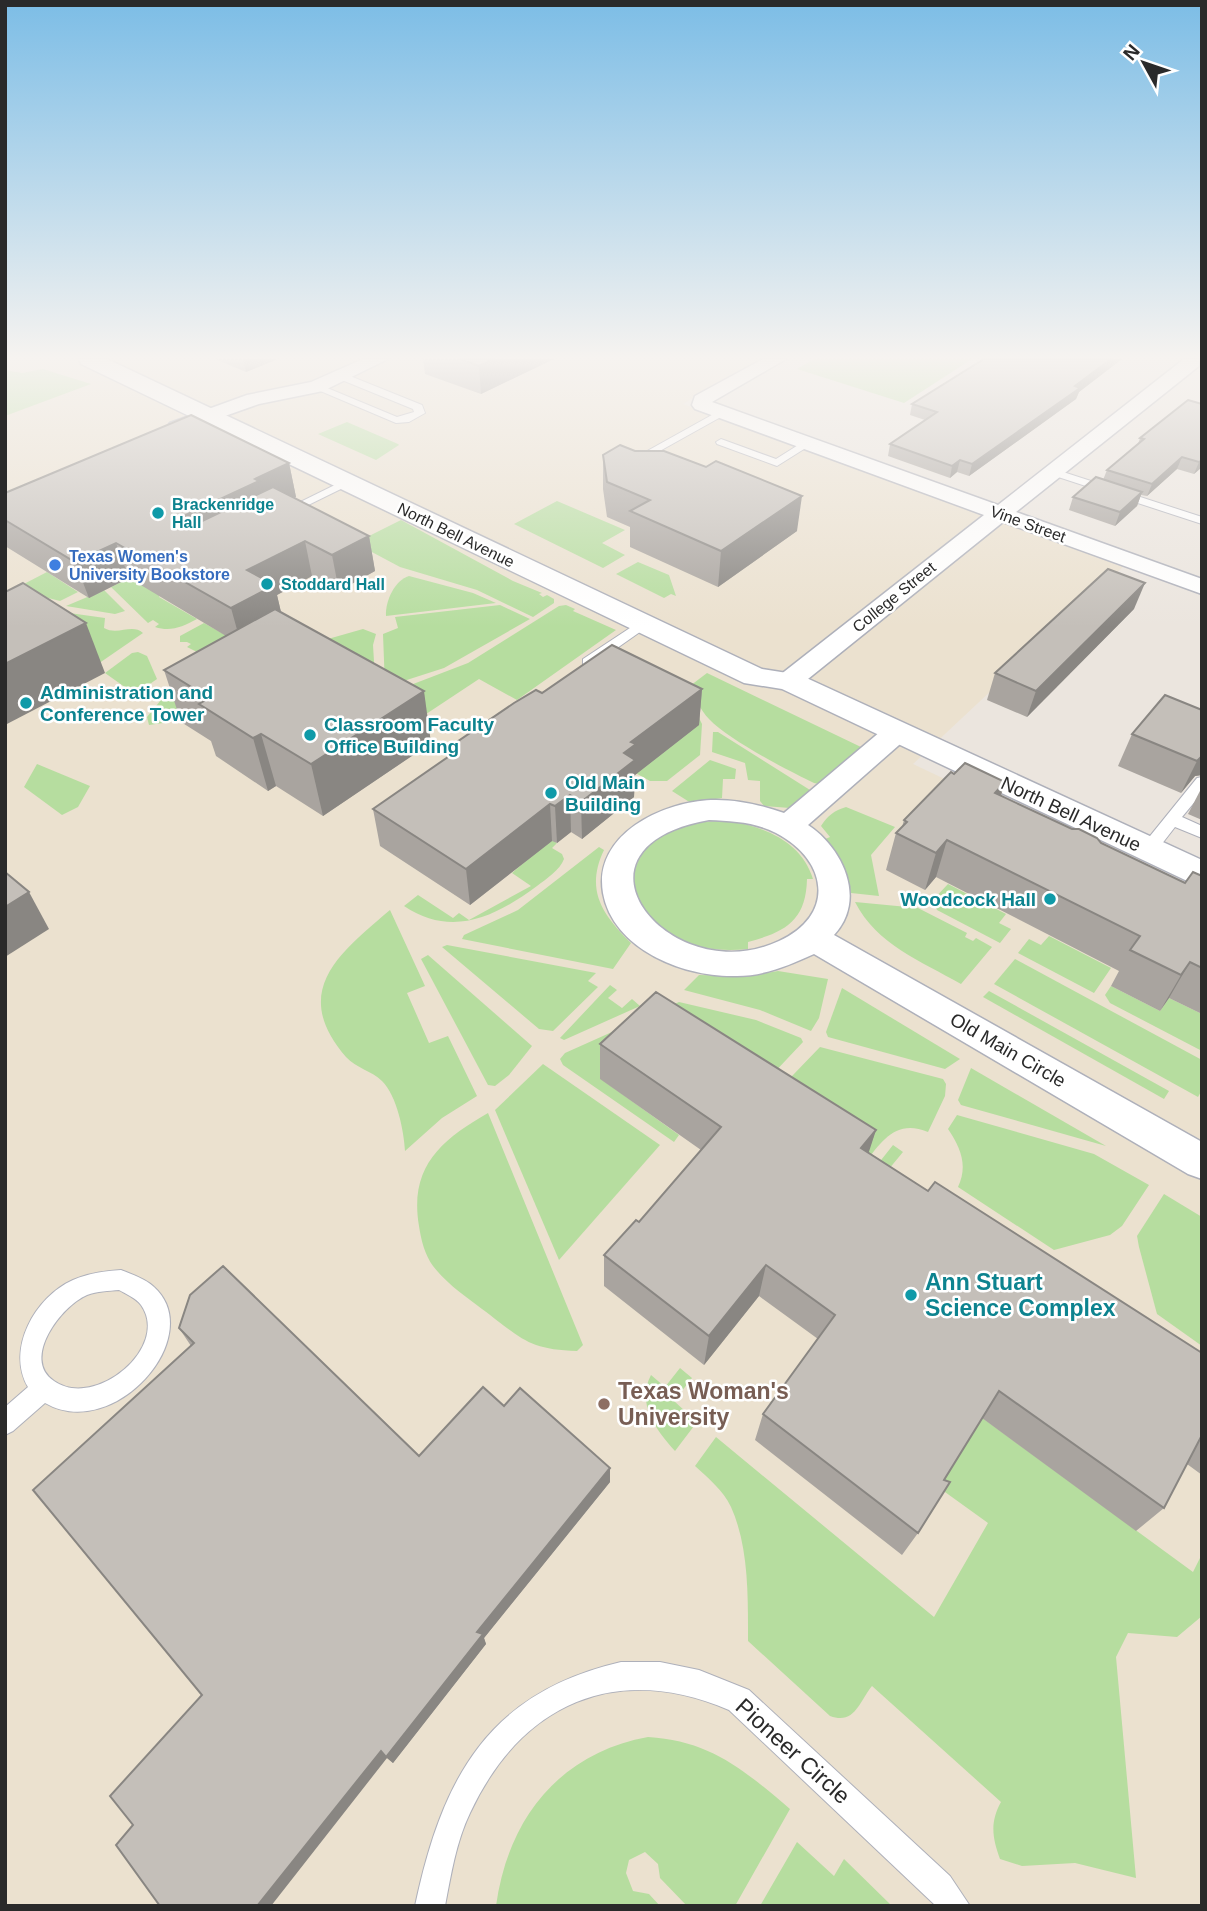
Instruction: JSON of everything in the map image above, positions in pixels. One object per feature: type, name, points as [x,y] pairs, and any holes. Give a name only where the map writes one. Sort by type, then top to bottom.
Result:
[{"type":"main road","name":"North Bell Avenue","points":[[287,448],[347,482],[755,677],[789,681],[1202,875]]},
{"type":"main road","name":"North Bell Avenue","points":[[300,448],[771,663],[789,681]]},
{"type":"street","name":"Vine Street","points":[[818,448],[1200,584]]},
{"type":"street","name":"College Street","points":[[789,681],[1082,448]]},
{"type":"street","points":[[788,826],[897,732]]},
{"type":"street","points":[[735,810],[788,826],[821,854],[834,882],[831,914],[819,934],[800,948],[770,960],[737,965],[703,962],[667,950],[646,936],[625,912],[618,892],[618,872],[625,853],[639,837],[660,822],[687,813],[735,810]]},
{"type":"street","name":"Old Main Circle","points":[[813,938],[1202,1162]]},
{"type":"lane","points":[[645,455],[658,448]]},
{"type":"lane","points":[[737,448],[777,463],[800,448]]},
{"type":"lane","points":[[1053,471],[1202,521]]},
{"type":"lane","points":[[267,522],[347,482]]},
{"type":"lane","points":[[574,673],[642,624]]},
{"type":"lane","points":[[1148,850],[1202,782]]},
{"type":"lane","points":[[1172,819],[1202,833]]},
{"type":"lane","points":[[121,1280],[139,1286],[152,1297],[159,1314],[159,1335],[151,1355],[138,1373],[120,1388],[99,1398],[78,1401],[59,1399],[43,1390],[33,1375],[31,1348],[42,1320],[58,1302],[78,1288],[99,1281],[121,1280]]},
{"type":"lane","points":[[5,1423],[43,1390]]},
{"type":"lane","name":"Pioneer Circle","points":[[430,1906],[450,1826],[467,1789],[516,1724],[543,1704],[576,1687],[607,1676],[642,1673],[674,1676],[709,1684],[739,1700],[940,1886],[955,1906]]},
{"type":"shaded area","name":"Texas Woman's University","points":[[5,448],[805,448],[1126,564],[913,764],[1202,901],[1202,1906],[5,1906]]},
{"type":"green space","points":[[350,448],[394,448],[376,460]]},
{"type":"green space","points":[[557,501],[625,530],[602,543],[625,555],[603,568],[514,524]]},
{"type":"green space","points":[[401,520],[513,581],[542,593],[539,594],[543,597],[547,595],[554,599],[554,603],[533,617],[477,590],[400,567],[355,543]]},
{"type":"green space","points":[[172,557],[159,597],[197,619],[176,628],[166,629],[155,627],[159,624],[153,620],[148,623],[111,587]]},
{"type":"green space","points":[[638,562],[669,575],[676,596],[671,594],[664,598],[616,574]]},
{"type":"green space","points":[[47,572],[78,592],[60,601],[21,591],[20,586]]},
{"type":"green space","points":[[409,576],[473,593],[496,603],[386,616],[392,592],[399,582]]},
{"type":"green space","points":[[104,590],[125,611],[115,614],[66,606]]},
{"type":"green space","points":[[500,605],[530,619],[444,668],[385,687],[383,634],[398,628],[395,617]]},
{"type":"green space","points":[[566,605],[575,609],[573,611],[616,630],[517,700],[479,679],[405,728],[408,686],[468,663],[559,606]]},
{"type":"green space","points":[[55,611],[105,618],[104,628],[109,630],[134,629],[143,633],[95,666]]},
{"type":"green space","points":[[204,623],[241,644],[201,654],[187,647],[191,644],[180,642],[180,636]]},
{"type":"green space","points":[[363,629],[376,634],[373,645],[375,678],[321,641]]},
{"type":"green space","points":[[138,652],[147,656],[157,679],[147,686],[129,690],[105,673],[132,653]]},
{"type":"green space","points":[[707,673],[861,747],[819,784],[814,783],[744,745],[709,719],[686,689]]},
{"type":"green space","points":[[187,680],[217,693],[163,723],[149,725],[147,717],[170,689]]},
{"type":"green space","points":[[698,716],[702,724],[700,755],[667,781],[650,781],[621,765]]},
{"type":"green space","points":[[713,732],[718,732],[810,790],[790,808],[764,806],[760,801],[760,781],[748,780],[745,763],[712,752]]},
{"type":"green space","points":[[710,760],[736,769],[735,779],[723,779],[722,798],[691,803],[672,791]]},
{"type":"green space","points":[[37,764],[90,786],[78,807],[62,815],[24,787]]},
{"type":"green space","points":[[846,807],[895,827],[871,855],[879,896],[851,893],[840,863],[823,840],[830,837],[821,826],[832,814]]},
{"type":"green space","points":[[730,821],[756,827],[780,838],[800,855],[808,866],[813,879],[807,879],[803,905],[798,915],[783,929],[748,942],[748,949],[702,947],[667,934],[645,914],[634,889],[637,863],[654,841],[684,826]]},
{"type":"green space","points":[[535,831],[557,843],[552,848],[562,854],[564,859],[548,877],[505,907],[473,920],[456,922],[422,916],[404,906],[418,895],[453,918],[459,913],[469,920],[531,886],[512,873],[528,859]]},
{"type":"green space","points":[[599,847],[604,850],[596,877],[600,901],[612,922],[631,943],[613,969],[462,939],[464,935],[518,910]]},
{"type":"green space","points":[[948,884],[1006,914],[999,923],[1011,929],[1000,943],[937,910],[933,900]]},
{"type":"green space","points":[[855,902],[918,908],[967,933],[965,937],[973,941],[976,938],[992,947],[961,984],[888,941],[864,917]]},
{"type":"green space","points":[[390,910],[425,986],[407,993],[429,1043],[448,1036],[477,1096],[442,1118],[405,1151],[399,1114],[392,1095],[382,1081],[346,1057],[330,1034],[322,1013],[322,994],[338,959]]},
{"type":"green space","points":[[1049,936],[1111,968],[1094,993],[1018,953],[1029,939],[1041,945]]},
{"type":"green space","points":[[447,945],[596,973],[588,981],[598,987],[553,1031],[539,1029],[442,947]]},
{"type":"green space","points":[[428,955],[532,1046],[509,1075],[495,1086],[488,1085],[421,959]]},
{"type":"green space","points":[[1015,959],[1202,1060],[1202,1090],[1198,1097],[994,984]]},
{"type":"green space","points":[[778,971],[828,979],[819,1018],[811,1031],[760,1010],[684,990],[699,975],[748,976]]},
{"type":"green space","points":[[610,985],[617,990],[608,998],[622,1008],[632,999],[640,1006],[564,1040],[560,1038]]},
{"type":"green space","points":[[1111,986],[1160,1011],[1169,998],[1202,1014],[1202,1051],[1110,1003],[1105,995]]},
{"type":"green space","points":[[842,988],[960,1059],[945,1069],[828,1037],[826,1032]]},
{"type":"green space","points":[[989,991],[1169,1091],[1164,1099],[983,997]]},
{"type":"green space","points":[[679,1002],[756,1020],[801,1038],[803,1042],[754,1094],[601,1079],[679,1135],[674,1142],[563,1065],[560,1059],[565,1053]]},
{"type":"green space","points":[[820,1047],[943,1079],[946,1084],[945,1096],[928,1132],[907,1128],[898,1130],[884,1140],[865,1163],[874,1169],[893,1145],[903,1152],[869,1193],[767,1102]]},
{"type":"green space","points":[[543,1064],[660,1145],[559,1260],[495,1110]]},
{"type":"green space","points":[[971,1068],[1106,1146],[961,1105],[958,1100]]},
{"type":"green space","points":[[488,1113],[583,1345],[577,1351],[535,1345],[516,1334],[450,1284],[433,1266],[422,1242],[417,1205],[424,1171],[443,1145]]},
{"type":"green space","points":[[957,1115],[1094,1154],[1149,1185],[1122,1226],[1110,1235],[1054,1250],[958,1187],[962,1157],[948,1129]]},
{"type":"green space","points":[[1164,1194],[1202,1217],[1202,1346],[1157,1314],[1139,1247],[1137,1236]]},
{"type":"green space","points":[[680,1368],[692,1378],[674,1401],[697,1422],[675,1451],[650,1416],[646,1396],[651,1375],[665,1387]]},
{"type":"green space","points":[[981,1417],[1193,1572],[1202,1554],[1202,1616],[1177,1637],[1128,1633],[1116,1657],[1136,1878],[1075,1863],[1022,1866],[1000,1859],[993,1830],[1001,1802],[872,1686],[851,1715],[838,1718],[830,1716],[748,1641],[746,1572],[737,1522],[724,1495],[695,1466],[716,1437],[934,1617],[988,1523],[938,1487]]},
{"type":"green space","points":[[648,1737],[690,1744],[708,1751],[741,1770],[790,1809],[735,1906],[687,1906],[660,1878],[658,1864],[645,1852],[629,1860],[626,1873],[633,1891],[649,1894],[660,1906],[496,1906],[502,1874],[512,1845],[526,1818],[544,1794],[564,1774],[589,1758],[617,1745]]},
{"type":"green space","points":[[797,1842],[834,1876],[844,1859],[892,1906],[760,1906]]},
{"type":"building","points":[[112,448],[259,448],[289,463],[255,479],[259,481],[177,519],[178,524],[190,527],[273,487],[369,536],[332,555],[305,541],[247,570],[275,585],[231,608],[116,543],[75,562],[5,520],[5,493]]},
{"type":"building","points":[[615,448],[628,448],[635,451],[664,451],[706,467],[716,461],[802,496],[721,551],[630,511],[650,500],[607,482],[603,455]]},
{"type":"building","points":[[902,448],[994,448],[972,464],[960,460],[952,466]]},
{"type":"building","points":[[1133,448],[1202,448],[1202,460],[1199,462],[1182,457],[1152,484],[1107,470]]},
{"type":"building","points":[[1096,477],[1142,492],[1120,512],[1073,497]]},
{"type":"building","points":[[1108,569],[1145,583],[1036,691],[995,673]]},
{"type":"building","points":[[23,583],[86,623],[5,664],[5,592]]},
{"type":"building","points":[[275,609],[424,691],[311,764],[261,734],[253,738],[199,704],[209,698],[164,670]]},
{"type":"building","points":[[612,645],[702,689],[631,742],[636,744],[624,753],[635,760],[581,802],[570,795],[555,806],[550,804],[466,869],[373,809],[458,750],[451,746],[536,690],[542,693]]},
{"type":"building","points":[[1165,695],[1202,710],[1202,756],[1197,761],[1132,734]]},
{"type":"building","points":[[965,763],[1005,782],[995,793],[1072,829],[1079,829],[1101,843],[1185,883],[1193,872],[1202,876],[1202,968],[1190,962],[1181,975],[1130,950],[1140,936],[947,840],[936,853],[896,833],[907,822],[904,820],[951,772],[954,774]]},
{"type":"building","points":[[5,872],[29,892],[5,907]]},
{"type":"building","name":"Ann Stuart Science Complex","points":[[656,992],[876,1130],[861,1148],[928,1191],[935,1182],[1202,1353],[1202,1435],[1164,1508],[999,1391],[944,1480],[950,1482],[918,1533],[763,1414],[835,1315],[766,1265],[709,1336],[604,1255],[636,1220],[639,1222],[721,1127],[600,1044]]},
{"type":"building","points":[[223,1266],[419,1456],[483,1387],[504,1406],[520,1388],[610,1468],[477,1632],[483,1634],[386,1757],[381,1751],[257,1906],[160,1906],[116,1845],[133,1825],[110,1796],[202,1695],[33,1490],[194,1343],[179,1328],[190,1295]]},
{"type":"place","name":"Brackenridge Hall","points":[[158,513]]},
{"type":"place","name":"Texas Women's University Bookstore","points":[[55,565]]},
{"type":"place","name":"Stoddard Hall","points":[[267,584]]},
{"type":"place","name":"Administration and Conference Tower","points":[[26,703]]},
{"type":"place","name":"Classroom Faculty Office Building","points":[[310,735]]},
{"type":"place","name":"Old Main Building","points":[[551,793]]},
{"type":"place","name":"Woodcock Hall","points":[[1050,899]]},
{"type":"place","name":"Ann Stuart Science Complex","points":[[911,1295]]},
{"type":"place","name":"Texas Woman's University","points":[[604,1404]]}]
